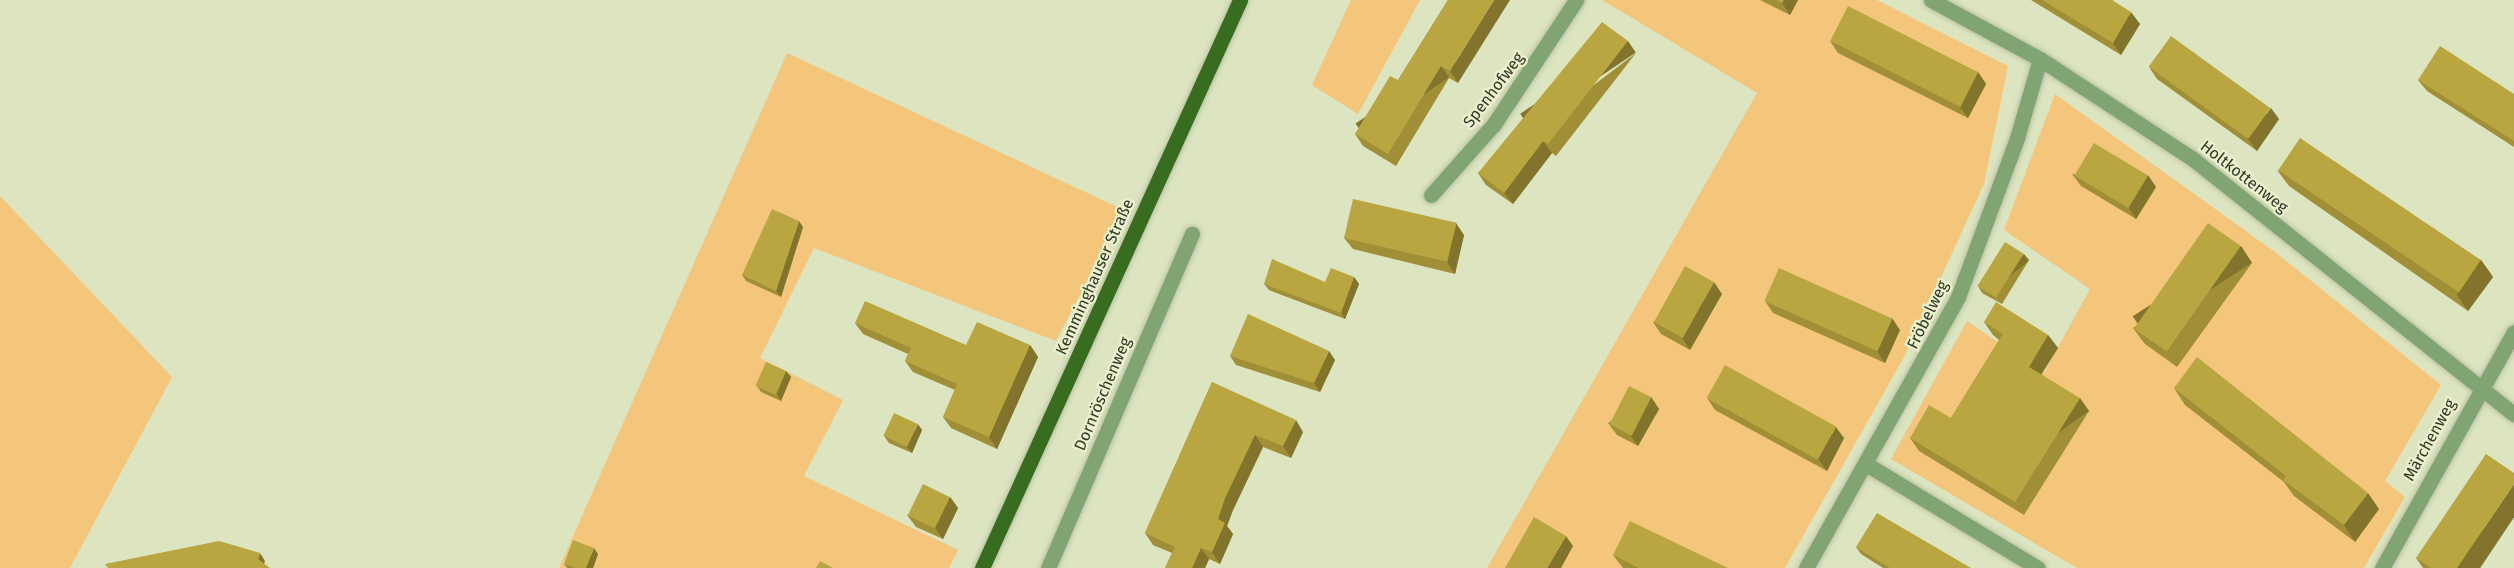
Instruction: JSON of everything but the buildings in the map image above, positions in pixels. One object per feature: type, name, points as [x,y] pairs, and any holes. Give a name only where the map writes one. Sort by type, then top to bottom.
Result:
[{"type":"main road","name":"Kemminghauser Straße","points":[[982,568],[1240,0]]},
{"type":"street","name":"Spenhofweg","points":[[1431,195],[1494,124],[1576,0]]},
{"type":"street","name":"Holtkottenweg","points":[[1931,0],[2040,59],[2193,159],[2514,414]]},
{"type":"street","name":"Fröbelweg","points":[[1806,568],[1958,297],[2010,160],[2040,59]]},
{"type":"street","name":"Dornröschenweg","points":[[1048,568],[1192,234]]},
{"type":"street","name":"Märchenweg","points":[[2382,568],[2480,388],[2514,332]]},
{"type":"street","points":[[1866,464],[2038,568]]},
{"type":"shaded area","points":[[1351,0],[1420,0],[1358,114],[1312,85]]},
{"type":"shaded area","points":[[1602,0],[1877,0],[2008,66],[1984,184],[1904,357],[1785,568],[1487,568],[1757,93]]},
{"type":"shaded area","points":[[787,53],[1124,210],[1056,341],[814,248],[760,358],[843,400],[804,476],[958,550],[949,568],[559,568]]},
{"type":"shaded area","points":[[2055,94],[2275,252],[2441,385],[2385,481],[2405,497],[2364,568],[2077,568],[1891,459],[1967,321],[2044,373],[2090,289],[2004,230]]},
{"type":"shaded area","points":[[0,196],[172,377],[70,568],[0,568]]}]
